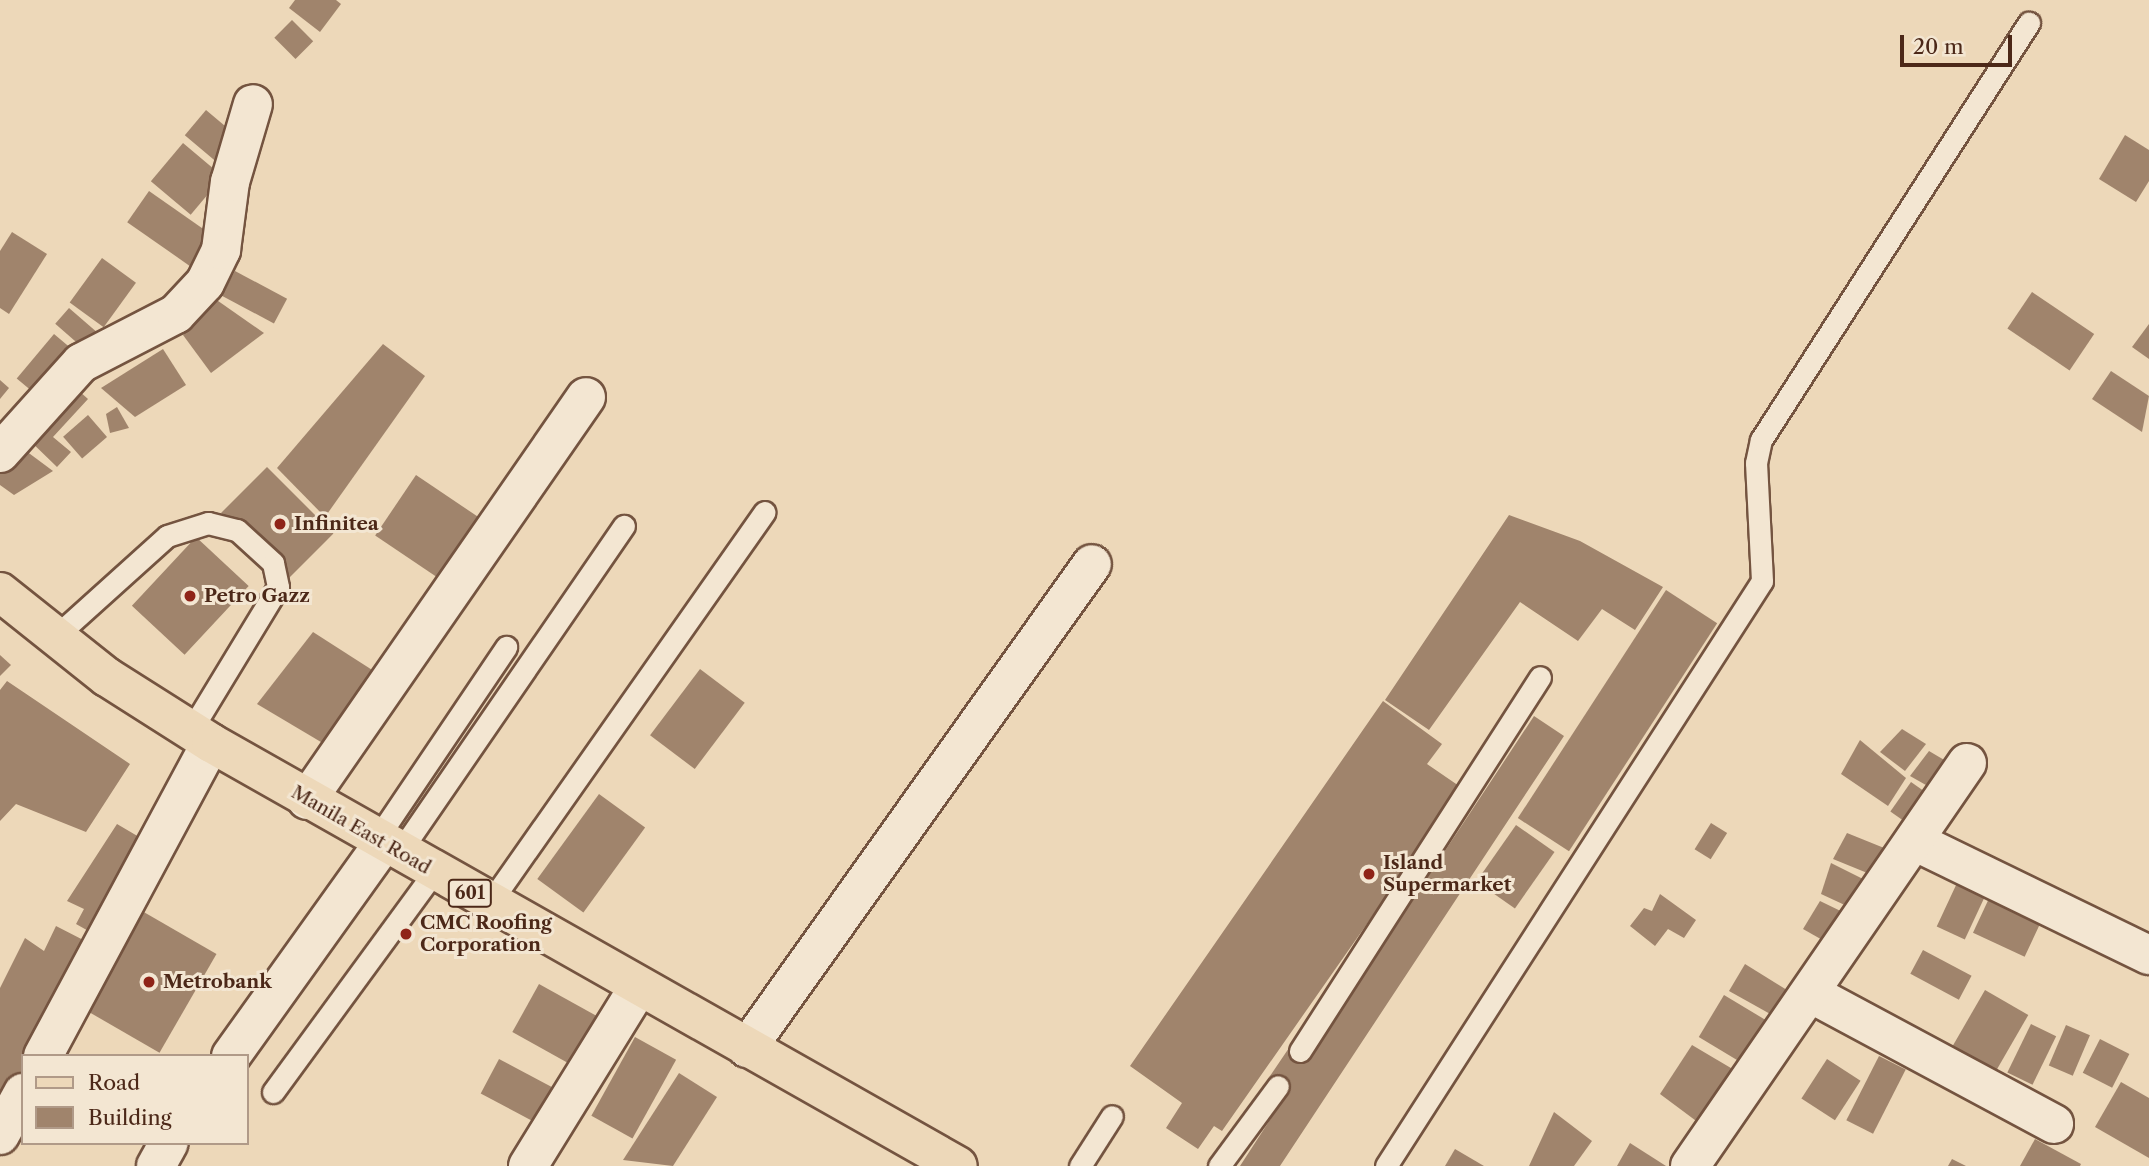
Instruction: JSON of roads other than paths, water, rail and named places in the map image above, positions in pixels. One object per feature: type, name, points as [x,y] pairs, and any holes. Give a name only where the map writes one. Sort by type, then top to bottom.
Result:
[{"type":"main road","name":"Manila East Road","points":[[0,592],[56,636],[201,736],[307,800],[958,1166]]},
{"type":"street","points":[[0,453],[81,363],[176,314],[205,283],[221,250],[230,182],[253,104]]},
{"type":"street","points":[[307,800],[586,397]]},
{"type":"street","points":[[747,1048],[1092,564]]},
{"type":"street","points":[[44,1054],[201,736]]},
{"type":"street","points":[[1698,1164],[1810,993],[1916,842],[1967,763]]},
{"type":"street","points":[[1916,842],[2149,955]]},
{"type":"street","points":[[232,1054],[386,846]]},
{"type":"street","points":[[528,1166],[638,988]]},
{"type":"street","points":[[1810,993],[2054,1124]]},
{"type":"street","points":[[0,1136],[21,1097]]},
{"type":"street","points":[[156,1166],[168,1145]]},
{"type":"lane","points":[[1386,1166],[1762,582],[1756,463],[1761,440],[2029,23]]},
{"type":"lane","points":[[489,904],[764,512]]},
{"type":"lane","points":[[56,636],[167,536],[208,523],[237,530],[273,563],[278,587],[201,736]]},
{"type":"lane","points":[[386,846],[624,526]]},
{"type":"lane","points":[[386,846],[506,647]]},
{"type":"lane","points":[[1300,1051],[1540,677]]},
{"type":"lane","points":[[273,1092],[433,873]]},
{"type":"lane","points":[[1219,1166],[1278,1086]]},
{"type":"lane","points":[[1080,1166],[1112,1116]]},
{"type":"place","name":"Infinitea","points":[[280,524]]},
{"type":"place","name":"Petro Gazz","points":[[190,596]]},
{"type":"place","name":"Island Supermarket","points":[[1369,874]]},
{"type":"place","name":"CMC Roofing Corporation","points":[[406,934]]},
{"type":"place","name":"Metrobank","points":[[149,982]]}]
